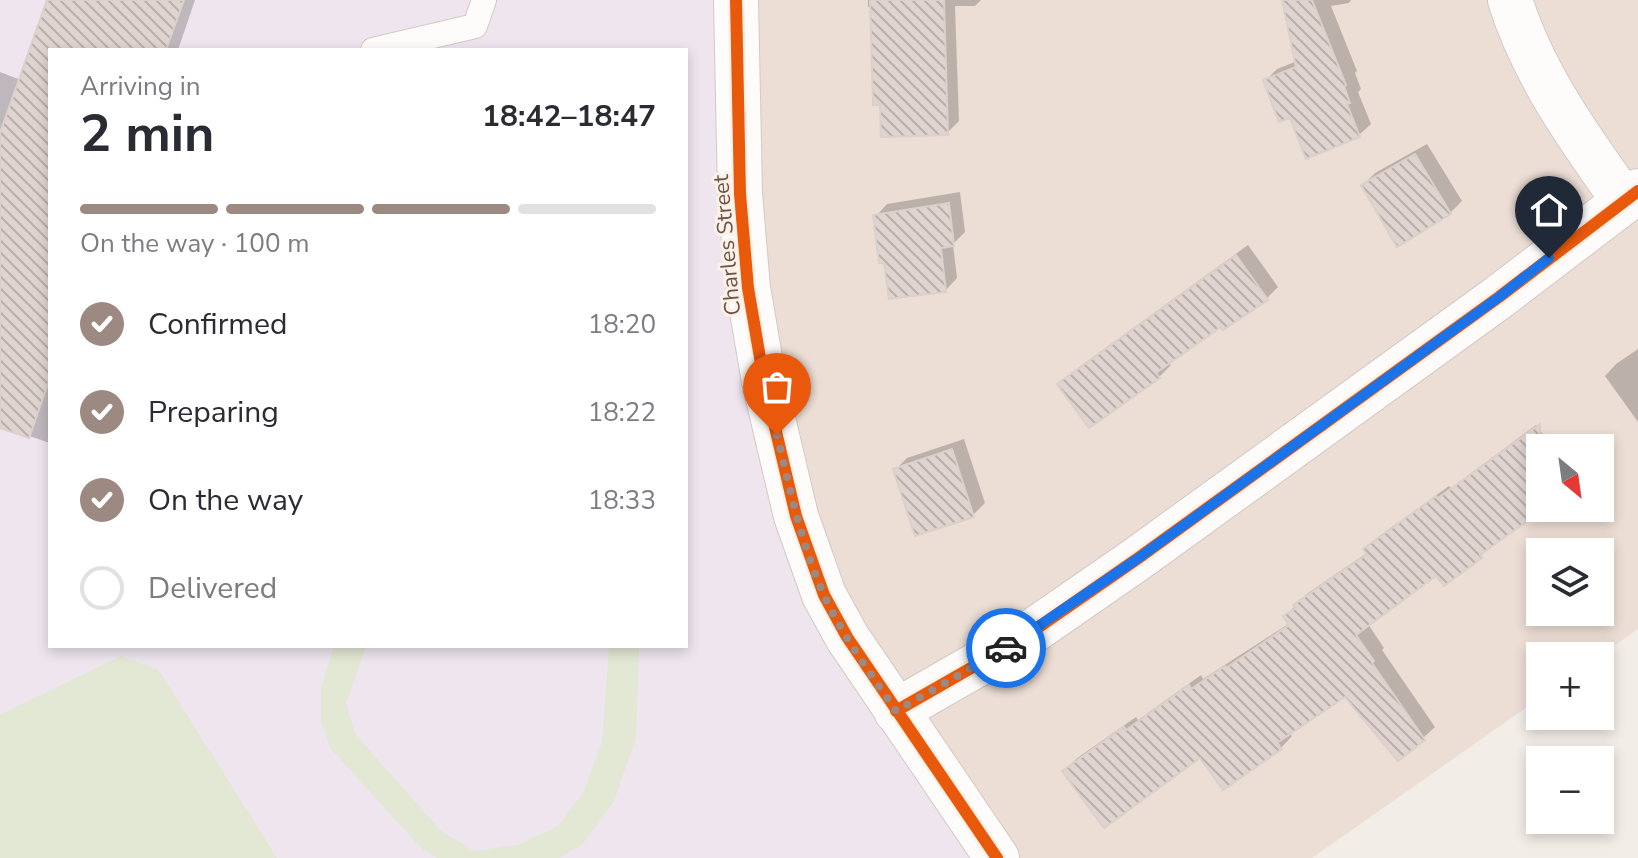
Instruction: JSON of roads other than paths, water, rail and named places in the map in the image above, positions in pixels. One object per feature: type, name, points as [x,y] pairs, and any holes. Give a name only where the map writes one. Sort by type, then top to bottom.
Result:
[{"type":"street","name":"Charles Street","points":[[736,0],[740,194],[748,288],[764,381],[796,516],[824,595],[847,637],[997,858]]},
{"type":"street","points":[[896,711],[1020,640],[1137,559],[1499,297],[1631,196],[1581,140],[1544,80],[1510,0]]},
{"type":"lane","points":[[382,48],[475,26],[484,0]]}]
